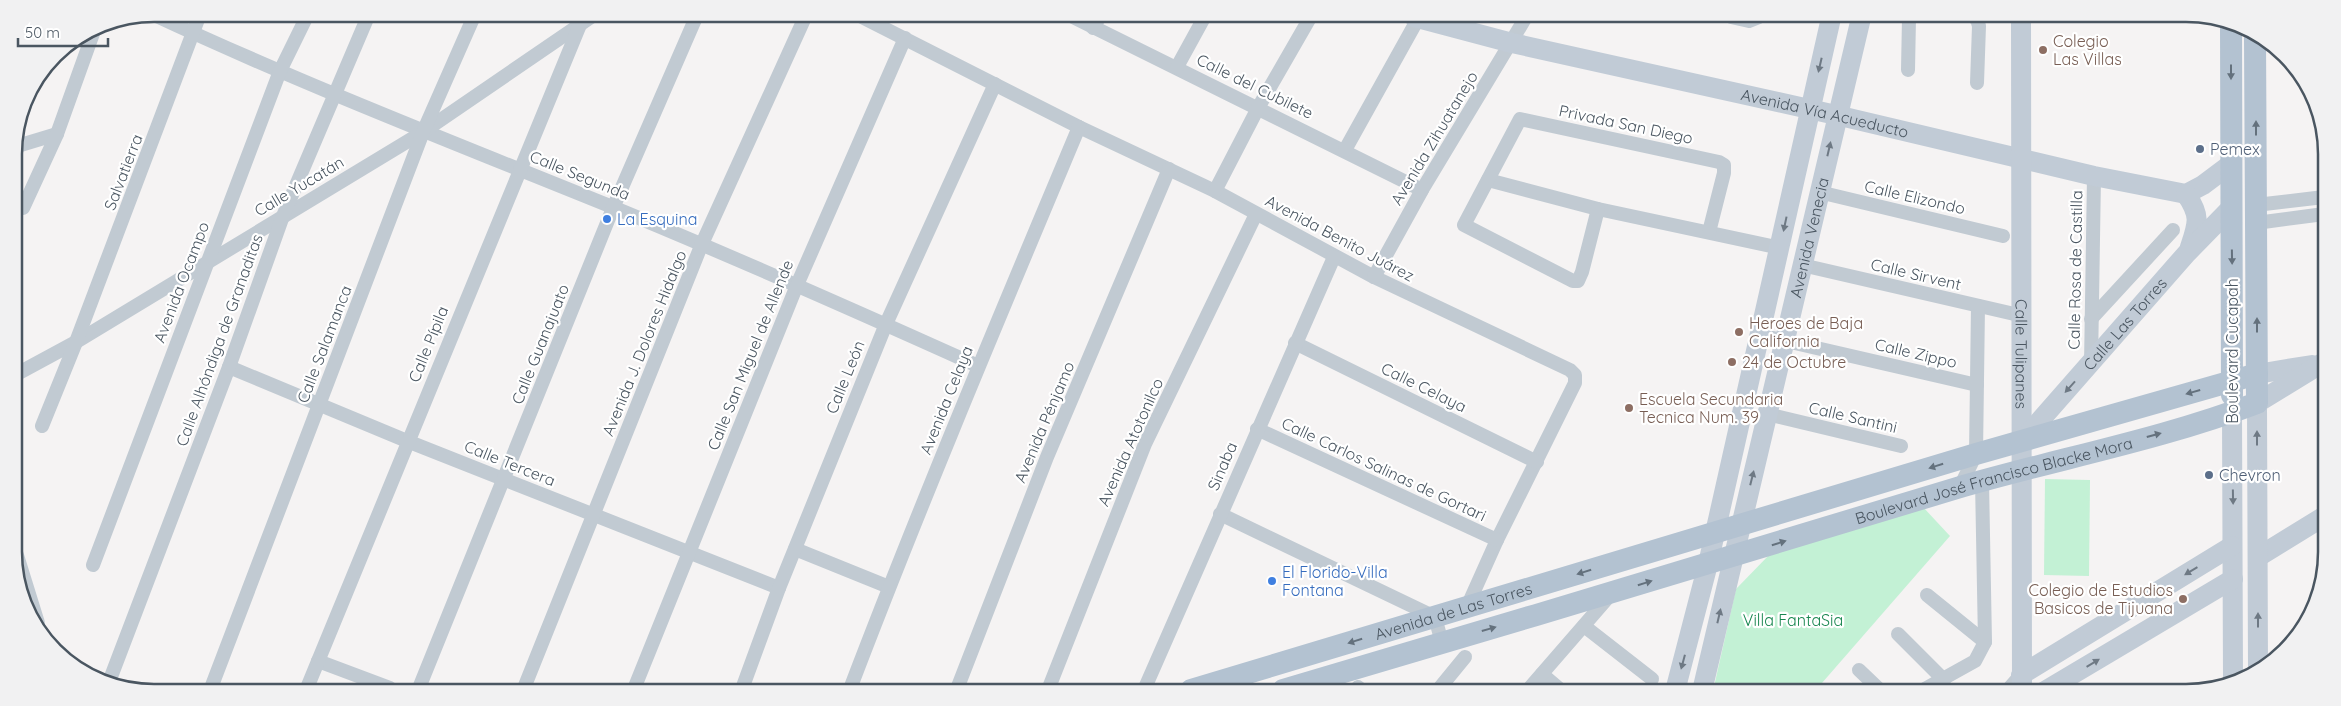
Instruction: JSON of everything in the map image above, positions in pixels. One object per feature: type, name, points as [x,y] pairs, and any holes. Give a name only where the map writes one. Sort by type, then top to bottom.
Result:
[{"type":"main road","name":"Boulevard Cucapah","points":[[2230,30],[2232,413]]},
{"type":"main road","name":"Boulevard Cucapah","points":[[2255,42],[2256,403]]},
{"type":"main road","name":"Boulevard José Francisco Blacke Mora","points":[[1715,533],[1976,454],[2257,374]]},
{"type":"main road","name":"Boulevard José Francisco Blacke Mora","points":[[1708,564],[1960,487],[2232,413],[2256,403]]},
{"type":"main road","name":"Avenida de Las Torres","points":[[1214,683],[1715,533]]},
{"type":"main road","name":"Avenida de Las Torres","points":[[1305,683],[1708,564]]},
{"type":"street","name":"Calle Segunda","points":[[169,22],[423,132],[519,169],[797,285],[978,366]]},
{"type":"street","name":"Salvatierra","points":[[42,426],[76,342],[198,22]]},
{"type":"street","name":"Avenida Ocampo","points":[[93,564],[280,71],[304,22]]},
{"type":"street","name":"Calle Alhóndiga de Granaditas","points":[[111,676],[229,367],[283,216],[367,22]]},
{"type":"street","name":"Calle Salamanca","points":[[213,684],[423,132],[471,22]]},
{"type":"street","name":"Calle Yucatán","points":[[22,371],[76,342],[423,132],[578,22]]},
{"type":"street","name":"Calle Pípila","points":[[309,684],[581,22]]},
{"type":"street","name":"Calle Guanajuato","points":[[421,684],[505,480],[613,208],[694,22]]},
{"type":"street","name":"Avenida J. Dolores Hidalgo","points":[[526,684],[701,246],[803,22]]},
{"type":"street","name":"Avenida Benito Juárez","points":[[872,22],[1079,126],[1215,191],[1374,277],[1570,370],[1575,375],[1575,383],[1497,540],[1467,607]]},
{"type":"street","name":"Calle del Cubilete","points":[[1096,22],[1177,67],[1422,190]]},
{"type":"street","points":[[1177,67],[1202,22]]},
{"type":"street","points":[[1215,191],[1258,108],[1308,22]]},
{"type":"street","points":[[1345,150],[1414,22]]},
{"type":"street","name":"Avenida Vía Acueducto","points":[[1435,22],[1512,43],[1836,115],[2021,160],[2186,194]]},
{"type":"street","name":"Avenida Zihuatanejo","points":[[1374,277],[1422,190],[1523,22]]},
{"type":"street","name":"Avenida Venecia","points":[[1677,683],[1708,564],[1830,22]]},
{"type":"street","name":"Avenida Venecia","points":[[1704,683],[1785,341],[1836,115],[1860,22]]},
{"type":"street","points":[[1908,70],[1909,22]]},
{"type":"street","points":[[1977,83],[1978,22]]},
{"type":"street","name":"Calle Tulipanes","points":[[2021,22],[2023,316],[2022,683]]},
{"type":"street","name":"Calle San Miguel de Allende","points":[[636,684],[797,285],[905,38]]},
{"type":"street","points":[[23,208],[57,134],[91,39]]},
{"type":"street","name":"Calle León","points":[[744,684],[779,588],[886,324],[995,84]]},
{"type":"street","name":"Privada San Diego","points":[[1598,209],[1578,281],[1572,281],[1464,225],[1520,119],[1719,162],[1724,165],[1724,174],[1710,232]]},
{"type":"street","name":"Avenida Celaya","points":[[852,684],[978,366],[1079,126]]},
{"type":"street","points":[[23,144],[57,134]]},
{"type":"street","points":[[2187,253],[2198,222],[2193,204],[2186,194],[2203,185],[2230,164]]},
{"type":"street","name":"Avenida Pénjamo","points":[[959,684],[1047,457],[1169,169]]},
{"type":"street","name":"Calle Rosa de Castilla","points":[[2091,365],[2094,176]]},
{"type":"street","points":[[1488,180],[1598,209],[1780,248]]},
{"type":"street","name":"Calle Elizondo","points":[[1819,192],[2003,236]]},
{"type":"street","points":[[2256,214],[2287,201],[2318,197]]},
{"type":"street","points":[[2287,201],[2290,218]]},
{"type":"street","name":"Calle Las Torres","points":[[2022,441],[2091,365],[2187,253],[2231,208]]},
{"type":"street","name":"Avenida Atotonilco","points":[[1051,684],[1145,444],[1256,214]]},
{"type":"street","points":[[2256,214],[2290,218],[2318,215]]},
{"type":"street","name":"Calle Las Torres","points":[[2091,318],[2173,230]]},
{"type":"street","name":"Sinaba","points":[[1147,684],[1334,257]]},
{"type":"street","name":"Calle Sirvent","points":[[1802,265],[2023,316]]},
{"type":"street","points":[[1960,487],[1976,454],[1978,306]]},
{"type":"street","name":"Calle Zippo","points":[[1760,336],[1977,385]]},
{"type":"street","name":"Calle Celaya","points":[[1295,343],[1537,462]]},
{"type":"street","points":[[2257,374],[2318,364]]},
{"type":"street","points":[[2256,403],[2318,365]]},
{"type":"street","name":"Calle Tercera","points":[[229,367],[407,441],[779,588]]},
{"type":"street","name":"Boulevard Cucapah","points":[[2256,403],[2258,662]]},
{"type":"street","name":"Boulevard Cucapah","points":[[2232,413],[2233,674]]},
{"type":"street","name":"Calle Santini","points":[[1767,414],[1901,446]]},
{"type":"street","name":"Calle Carlos Salinas de Gortari","points":[[1257,429],[1497,540]]},
{"type":"street","points":[[1937,683],[1975,661],[1985,642],[1982,481]]},
{"type":"street","points":[[1220,514],[1435,617],[1442,643]]},
{"type":"street","points":[[2258,557],[2318,520]]},
{"type":"street","points":[[2022,683],[2232,546]]},
{"type":"street","points":[[795,549],[889,587]]},
{"type":"street","points":[[2058,683],[2233,579]]},
{"type":"street","points":[[1534,683],[1613,593]]},
{"type":"street","points":[[1927,595],[1985,642]]},
{"type":"street","points":[[1584,626],[1652,679]]},
{"type":"street","points":[[1898,634],[1944,680]]},
{"type":"street","points":[[1444,683],[1466,657]]},
{"type":"street","points":[[318,661],[379,684]]},
{"type":"street","points":[[1859,670],[1873,683]]},
{"type":"street","points":[[1542,674],[1553,683]]},
{"type":"green space","points":[[2045,479],[2090,480],[2089,576],[2044,575]]},
{"type":"green space","name":"Villa FantaSia","points":[[1923,507],[1950,536],[1822,683],[1715,683],[1736,589],[1770,554]]},
{"type":"place","name":"Colegio Las Villas","points":[[2043,50]]},
{"type":"place","name":"Pemex","points":[[2200,149]]},
{"type":"place","name":"La Esquina","points":[[607,219]]},
{"type":"place","name":"Heroes de Baja California","points":[[1739,332]]},
{"type":"place","name":"24 de Octubre","points":[[1732,362]]},
{"type":"place","name":"Escuela Secundaria Tecnica Num. 39","points":[[1629,408]]},
{"type":"place","name":"Chevron","points":[[2209,475]]},
{"type":"place","name":"El Florido-Villa Fontana","points":[[1272,581]]},
{"type":"place","name":"Colegio de Estudios Basicos de Tijuana","points":[[2183,599]]}]
